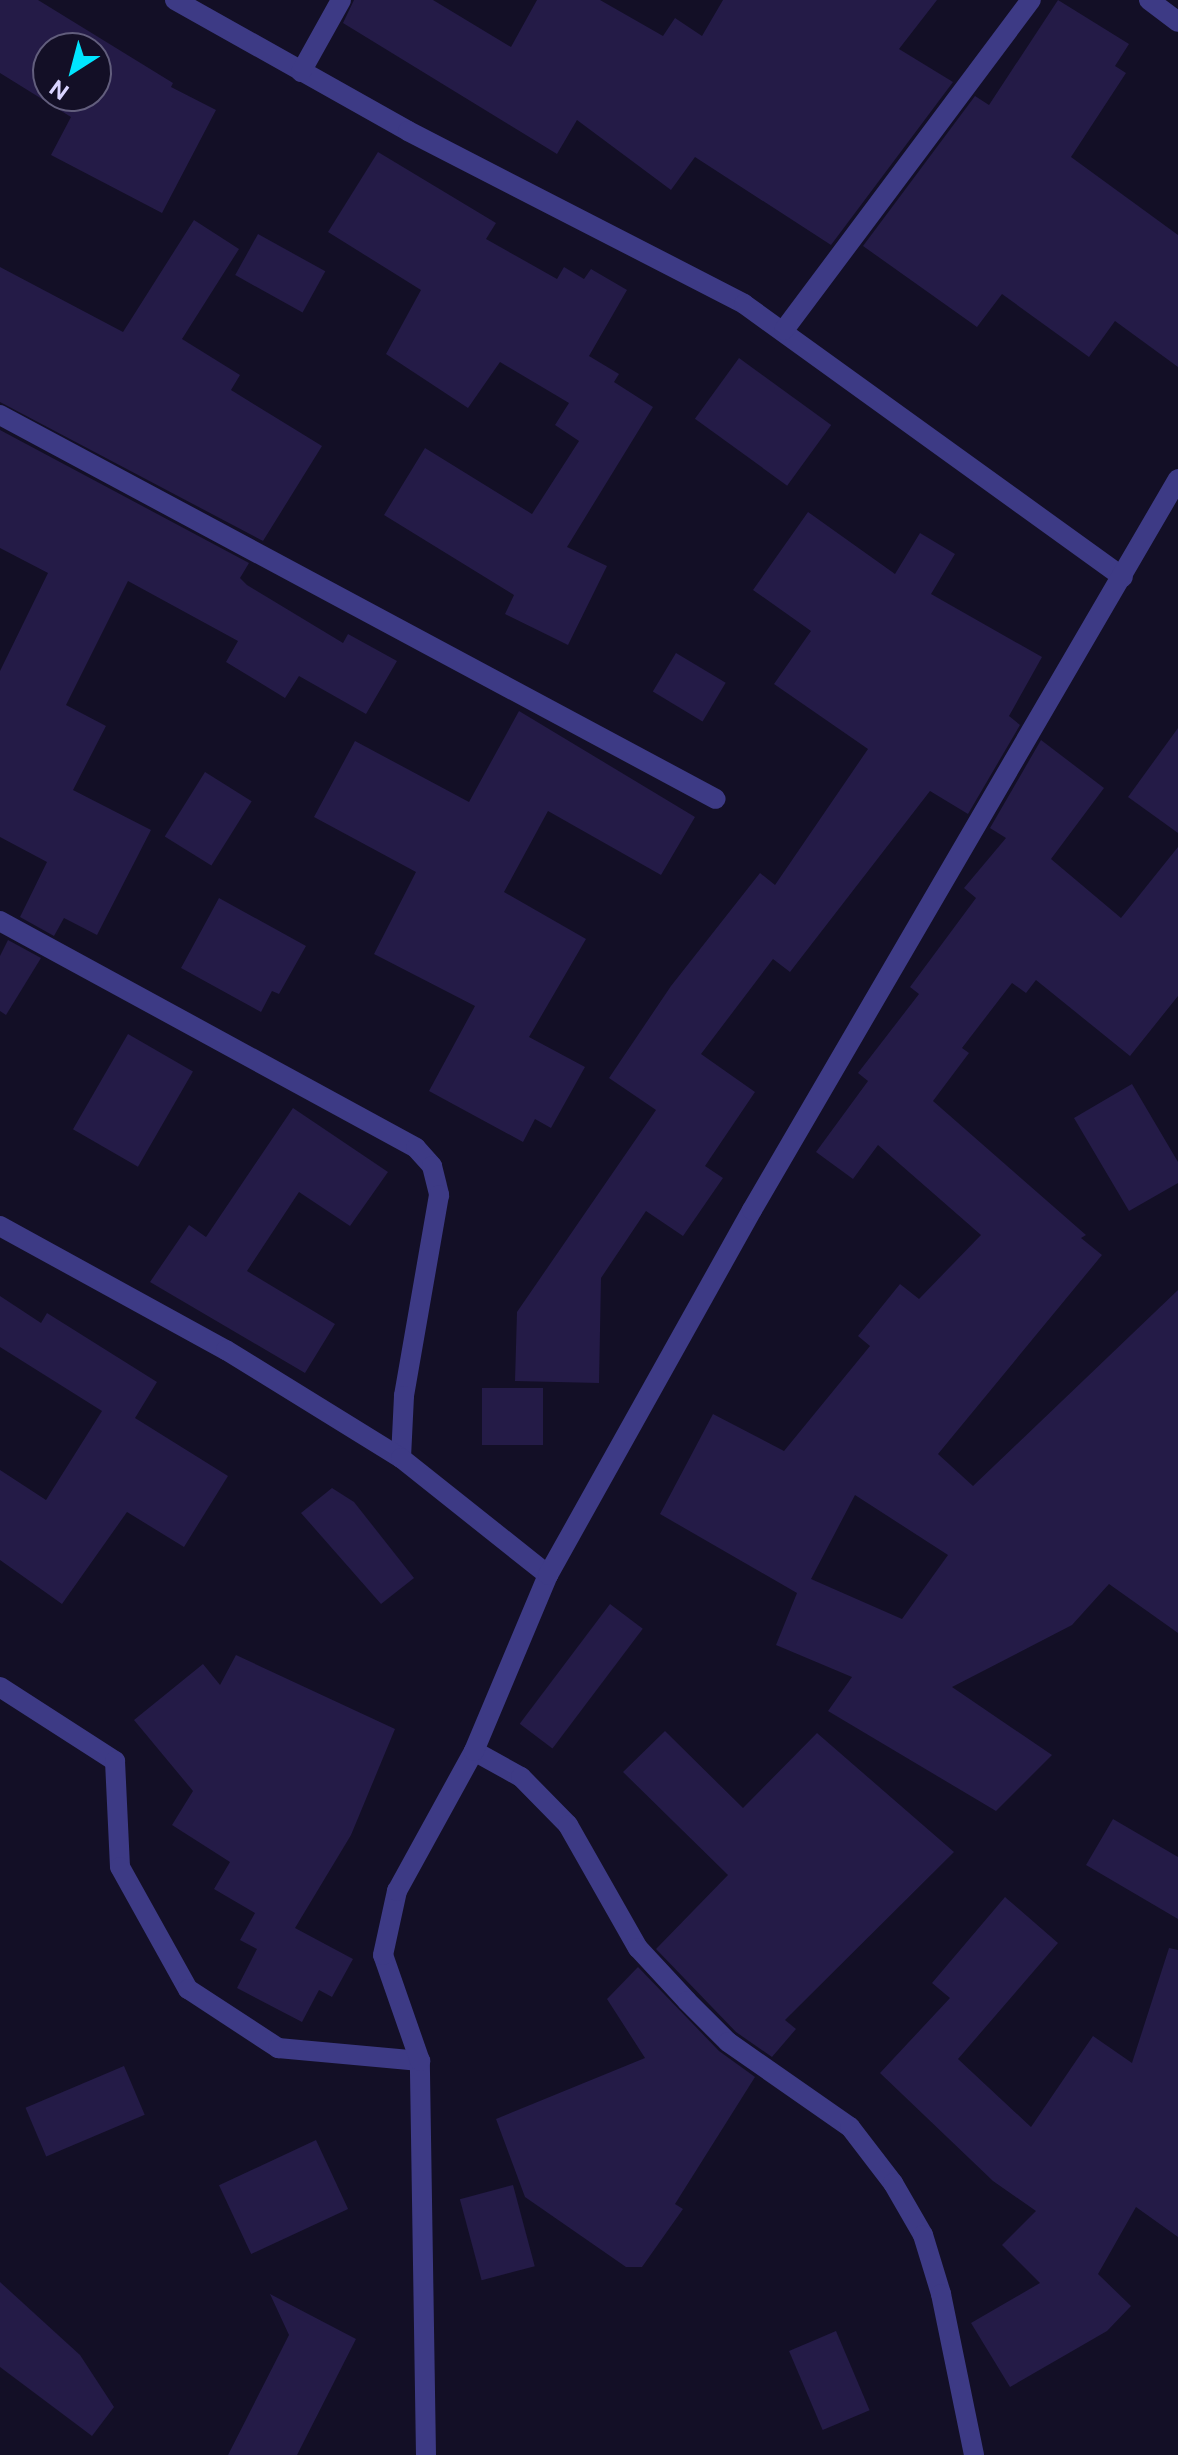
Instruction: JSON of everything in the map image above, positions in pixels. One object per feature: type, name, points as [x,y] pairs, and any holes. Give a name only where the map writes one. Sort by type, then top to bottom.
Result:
[{"type":"street","points":[[175,0],[408,131],[618,235],[784,330],[1123,577]]},
{"type":"street","points":[[301,72],[341,0]]},
{"type":"street","points":[[784,330],[1031,0]]},
{"type":"street","points":[[1149,0],[1178,22]]},
{"type":"street","points":[[0,415],[716,799]]},
{"type":"street","points":[[426,2455],[420,2061],[383,1955],[397,1891],[474,1751],[548,1575],[752,1210],[1178,479]]},
{"type":"street","points":[[0,921],[416,1148],[432,1166],[439,1195],[404,1396],[401,1458]]},
{"type":"street","points":[[0,1226],[226,1350],[401,1458],[548,1575]]},
{"type":"street","points":[[0,1687],[115,1761],[120,1867],[188,1989],[278,2048],[420,2061]]},
{"type":"street","points":[[474,1751],[521,1777],[568,1825],[638,1948],[687,2001],[728,2042],[850,2127],[893,2183],[923,2235],[941,2294],[974,2455]]},
{"type":"building","points":[[0,0],[38,0],[90,32],[32,32],[32,93],[0,73]]},
{"type":"building","points":[[354,0],[433,0],[511,47],[537,0],[600,0],[663,36],[675,18],[702,36],[723,0],[937,0],[899,49],[953,82],[831,245],[695,157],[671,190],[577,120],[557,154],[343,23]]},
{"type":"building","points":[[1058,0],[1129,44],[1115,66],[1126,73],[1071,157],[1178,235],[1178,367],[1115,321],[1089,357],[1002,294],[977,327],[863,246],[975,96],[989,105]]},
{"type":"building","points":[[112,45],[173,83],[171,87],[216,110],[162,213],[51,155],[71,117],[63,112],[112,112]]},
{"type":"building","points":[[378,152],[496,223],[486,239],[557,279],[564,267],[584,279],[591,269],[627,290],[589,356],[619,374],[614,382],[653,407],[567,547],[607,566],[568,645],[505,614],[514,595],[384,515],[425,448],[532,514],[579,441],[555,425],[569,403],[500,362],[468,408],[386,354],[421,290],[328,232]]},
{"type":"building","points":[[194,220],[239,249],[182,339],[240,375],[231,390],[322,446],[263,541],[0,402],[0,267],[123,332]]},
{"type":"building","points":[[258,234],[325,271],[303,312],[235,275]]},
{"type":"building","points":[[739,358],[831,425],[787,486],[695,419]]},
{"type":"building","points":[[0,430],[249,563],[240,578],[247,585],[343,643],[348,634],[397,661],[366,714],[299,676],[285,698],[226,662],[238,641],[128,581],[66,705],[106,726],[73,790],[151,830],[97,935],[64,918],[54,936],[20,917],[47,862],[0,837],[0,671],[48,573],[0,548]]},
{"type":"building","points":[[808,512],[895,574],[920,533],[955,554],[931,594],[1042,657],[1009,716],[1020,725],[968,814],[930,791],[790,972],[773,959],[701,1054],[755,1092],[705,1166],[723,1178],[683,1236],[646,1211],[601,1278],[599,1383],[515,1381],[517,1312],[656,1110],[609,1078],[671,986],[760,873],[775,885],[868,749],[774,684],[811,631],[753,590]]},
{"type":"building","points":[[676,653],[726,683],[703,721],[653,692]]},
{"type":"building","points":[[519,711],[695,817],[661,875],[548,811],[504,892],[586,939],[529,1037],[585,1067],[551,1128],[535,1119],[523,1142],[429,1091],[475,1006],[374,954],[416,872],[314,817],[355,741],[469,802]]},
{"type":"building","points":[[1178,728],[1178,833],[1128,797]]},
{"type":"building","points":[[1041,740],[1104,788],[1051,859],[1121,918],[1178,847],[1178,996],[1130,1056],[1036,980],[1026,993],[1012,983],[962,1048],[969,1053],[933,1101],[1086,1235],[1081,1238],[1102,1255],[938,1454],[973,1486],[1178,1290],[1178,1633],[1109,1584],[1072,1625],[952,1687],[1052,1755],[996,1811],[828,1711],[852,1677],[776,1645],[797,1593],[660,1514],[713,1414],[784,1451],[870,1346],[858,1336],[900,1284],[919,1299],[981,1235],[878,1145],[853,1179],[816,1152],[868,1081],[858,1073],[919,994],[910,987],[976,898],[964,888],[1006,838],[990,828]],"holes":[[[855,1495],[948,1555],[902,1619],[811,1579]]]},
{"type":"building","points":[[205,772],[252,801],[211,866],[165,836]]},
{"type":"building","points":[[219,898],[306,946],[279,994],[272,991],[261,1012],[181,968]]},
{"type":"building","points":[[8,940],[41,958],[6,1015],[0,1011],[0,956]]},
{"type":"building","points":[[128,1034],[193,1072],[138,1167],[73,1129]]},
{"type":"building","points":[[1132,1084],[1178,1162],[1178,1183],[1129,1211],[1074,1118]]},
{"type":"building","points":[[293,1108],[388,1172],[350,1226],[299,1192],[247,1271],[335,1324],[305,1373],[150,1282],[189,1225],[206,1237]]},
{"type":"building","points":[[0,1296],[41,1323],[47,1313],[157,1382],[135,1418],[228,1476],[184,1547],[127,1512],[62,1604],[0,1560],[0,1470],[46,1500],[102,1411],[0,1347]]},
{"type":"building","points":[[482,1388],[543,1388],[543,1445],[482,1445]]},
{"type":"building","points":[[332,1488],[354,1502],[414,1578],[381,1604],[301,1513]]},
{"type":"building","points":[[610,1604],[643,1629],[552,1748],[520,1724]]},
{"type":"building","points":[[236,1655],[395,1729],[351,1835],[295,1928],[353,1959],[332,1997],[319,1990],[302,2022],[237,1988],[257,1949],[240,1940],[255,1913],[214,1889],[230,1862],[172,1825],[193,1791],[134,1720],[203,1664],[220,1685]]},
{"type":"building","points":[[665,1731],[743,1808],[817,1733],[954,1852],[785,2020],[796,2029],[772,2057],[736,2032],[656,1949],[728,1875],[623,1772]]},
{"type":"building","points":[[1113,1819],[1178,1857],[1178,1919],[1086,1865]]},
{"type":"building","points":[[1005,1897],[1058,1943],[958,2059],[1031,2127],[1093,2036],[1132,2063],[1169,1948],[1178,1950],[1178,2237],[1136,2207],[1098,2274],[1131,2306],[1107,2331],[1010,2387],[971,2323],[1040,2283],[1002,2245],[1036,2211],[993,2181],[880,2073],[950,1998],[932,1983]]},
{"type":"building","points":[[638,1967],[719,2051],[755,2077],[675,2204],[683,2209],[642,2267],[626,2267],[525,2197],[496,2119],[645,2058],[607,1999]]},
{"type":"building","points":[[124,2066],[145,2115],[46,2157],[26,2108]]},
{"type":"building","points":[[316,2140],[348,2209],[251,2254],[219,2185]]},
{"type":"building","points":[[513,2185],[535,2266],[482,2280],[460,2199]]},
{"type":"building","points":[[0,2282],[80,2355],[114,2407],[92,2436],[0,2367]]},
{"type":"building","points":[[270,2294],[356,2339],[297,2455],[228,2455],[289,2335]]},
{"type":"building","points":[[836,2331],[870,2410],[823,2430],[789,2351]]}]
